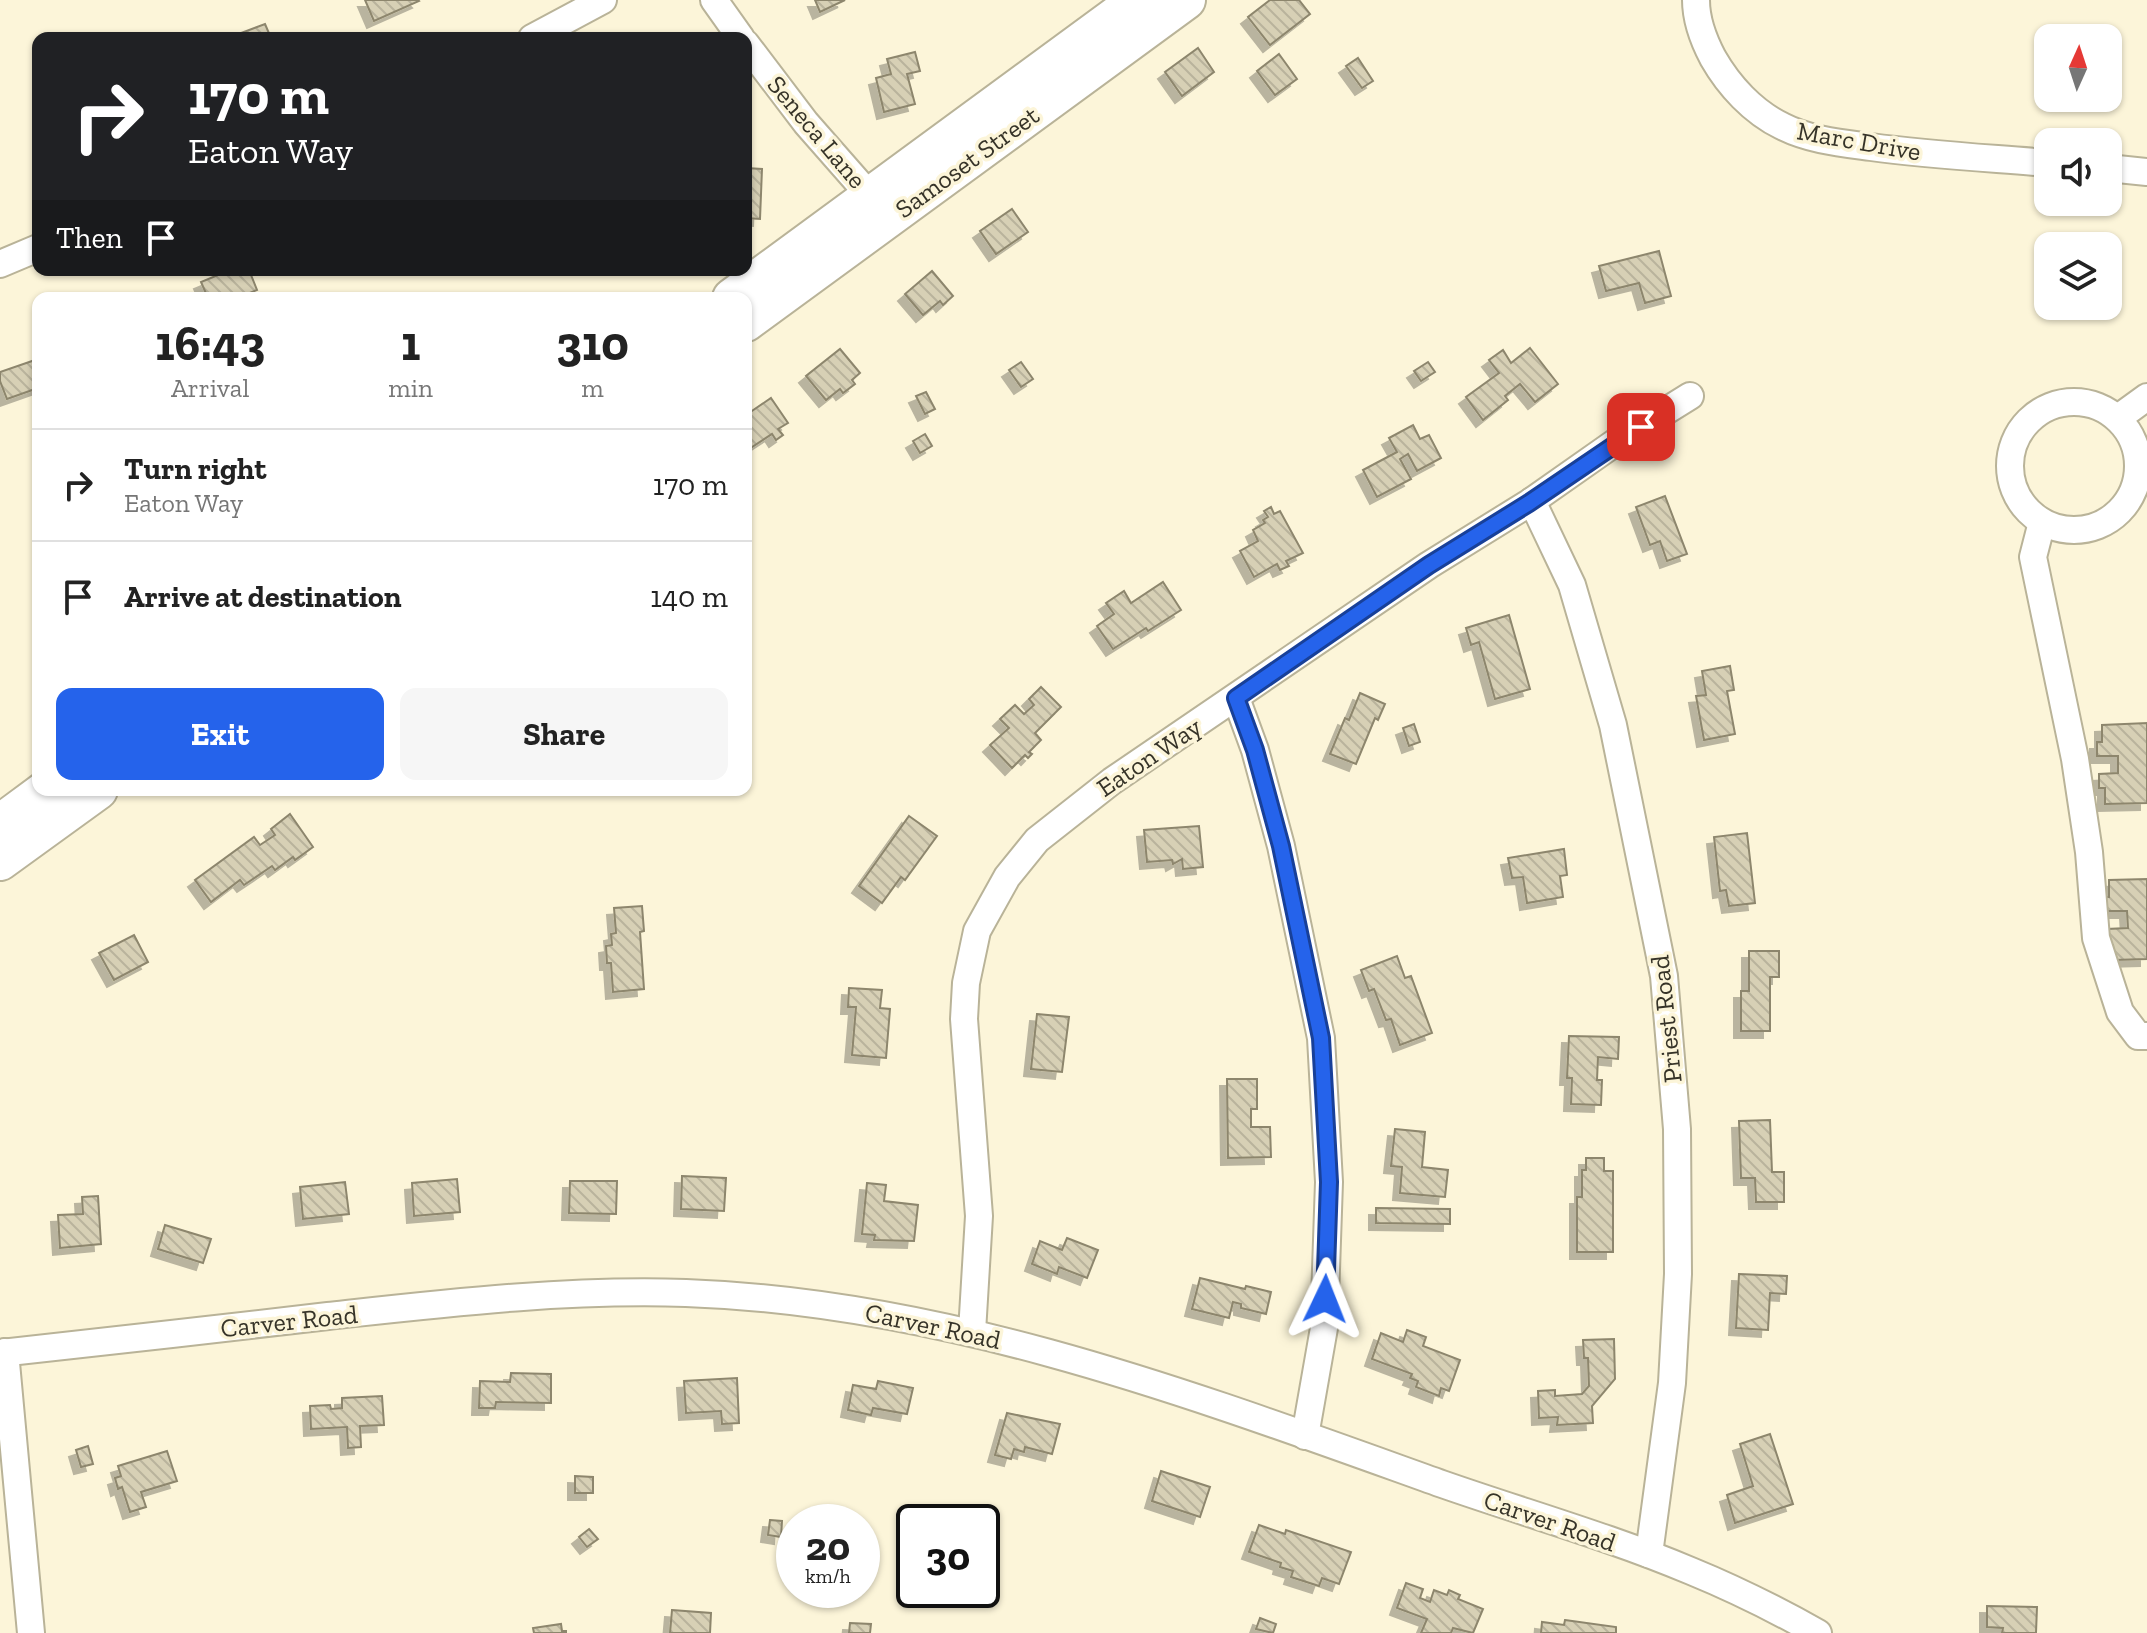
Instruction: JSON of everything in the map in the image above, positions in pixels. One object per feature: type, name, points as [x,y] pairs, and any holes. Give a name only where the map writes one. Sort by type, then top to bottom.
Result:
[{"type":"highway","name":"Samoset Street","points":[[752,317],[878,209],[1138,0]]},
{"type":"highway","name":"Samoset Street","points":[[742,292],[878,209],[1186,0]]},
{"type":"highway","points":[[0,824],[38,796]]},
{"type":"highway","points":[[0,861],[90,796]]},
{"type":"street","points":[[543,32],[603,0]]},
{"type":"street","points":[[714,0],[737,32]]},
{"type":"street","name":"Marc Drive","points":[[1696,0],[1701,30],[1721,72],[1738,93],[1782,126],[1814,138],[1849,144],[2034,162]]},
{"type":"street","name":"Seneca Lane","points":[[752,52],[878,209]]},
{"type":"street","points":[[2122,169],[2147,172]]},
{"type":"street","points":[[0,264],[32,251]]},
{"type":"street","name":"Eaton Way","points":[[972,1332],[979,1216],[964,1019],[966,983],[977,931],[1007,877],[1037,840],[1112,781],[1429,565],[1690,396]]},
{"type":"street","points":[[2118,418],[2147,397]]},
{"type":"street","points":[[2079,401],[2093,404],[2118,418],[2133,438],[2139,463],[2135,487],[2123,509],[2091,528],[2066,530],[2042,522],[2021,502],[2010,475],[2012,447],[2027,422],[2050,406],[2079,401]]},
{"type":"street","name":"Priest Road","points":[[1532,501],[1572,585],[1613,725],[1664,976],[1677,1129],[1678,1274],[1672,1383],[1649,1554]]},
{"type":"street","points":[[2042,522],[2033,557],[2075,759],[2089,852],[2096,938],[2120,1012],[2138,1036],[2147,1036]]},
{"type":"street","points":[[1236,698],[1255,750],[1281,846],[1321,1038],[1329,1182],[1324,1328],[1305,1436]]},
{"type":"street","name":"Carver Road","points":[[2,1352],[543,1295],[752,1296],[845,1308],[972,1332],[1075,1359],[1649,1554],[1735,1590],[1818,1633]]},
{"type":"street","points":[[2,1352],[31,1633]]},
{"type":"building","points":[[365,0],[418,0],[419,1],[374,21]]},
{"type":"building","points":[[815,0],[845,0],[820,12]]},
{"type":"building","points":[[1270,0],[1299,0],[1310,14],[1270,45],[1248,17]]},
{"type":"building","points":[[265,24],[268,32],[244,32]]},
{"type":"building","points":[[1198,48],[1214,72],[1182,96],[1165,72]]},
{"type":"building","points":[[915,52],[920,71],[907,74],[915,104],[884,112],[876,78],[891,74],[887,59]]},
{"type":"building","points":[[1279,54],[1297,79],[1275,95],[1257,71]]},
{"type":"building","points":[[1358,58],[1373,81],[1362,88],[1346,66]]},
{"type":"building","points":[[752,168],[762,169],[760,219],[752,218]]},
{"type":"building","points":[[1012,209],[1028,232],[996,254],[980,231]]},
{"type":"building","points":[[1659,251],[1671,296],[1645,303],[1639,283],[1606,291],[1599,266]]},
{"type":"building","points":[[932,271],[953,296],[943,305],[940,301],[923,315],[905,294]]},
{"type":"building","points":[[216,276],[251,276],[257,290],[205,292],[201,282]]},
{"type":"building","points":[[1530,348],[1558,384],[1535,402],[1520,384],[1505,396],[1508,400],[1483,420],[1466,397],[1499,373],[1489,360],[1503,350],[1511,363]]},
{"type":"building","points":[[840,349],[860,373],[852,380],[855,384],[843,393],[840,389],[826,400],[806,376]]},
{"type":"building","points":[[32,361],[32,390],[7,399],[0,372]]},
{"type":"building","points":[[1021,362],[1033,379],[1021,387],[1009,370]]},
{"type":"building","points":[[1428,362],[1435,372],[1421,381],[1414,371]]},
{"type":"building","points":[[926,392],[935,409],[925,414],[916,396]]},
{"type":"building","points":[[771,398],[788,423],[778,429],[783,435],[776,440],[772,434],[752,447],[752,411]]},
{"type":"building","points":[[1413,425],[1420,439],[1429,435],[1441,458],[1417,471],[1408,454],[1400,459],[1411,479],[1377,497],[1363,470],[1397,452],[1389,438]]},
{"type":"building","points":[[925,434],[932,446],[920,453],[913,441]]},
{"type":"building","points":[[1665,496],[1687,554],[1667,561],[1660,541],[1650,545],[1636,507]]},
{"type":"building","points":[[1271,507],[1274,514],[1280,511],[1303,553],[1286,561],[1289,566],[1280,570],[1277,564],[1254,577],[1240,551],[1258,541],[1253,530],[1265,523],[1263,520],[1268,517],[1264,511]]},
{"type":"building","points":[[1163,582],[1181,610],[1113,649],[1097,626],[1114,614],[1106,603],[1124,591],[1131,603]]},
{"type":"building","points":[[1509,615],[1530,689],[1495,699],[1479,642],[1471,645],[1466,628]]},
{"type":"building","points":[[1730,666],[1734,690],[1727,691],[1735,734],[1704,740],[1696,696],[1706,695],[1702,671]]},
{"type":"building","points":[[1041,687],[1061,707],[1035,733],[1041,740],[1029,752],[1032,754],[1028,758],[1025,755],[1012,768],[990,745],[1009,728],[1000,719],[1015,705],[1024,714],[1034,705],[1029,699]]},
{"type":"building","points":[[1360,693],[1385,704],[1378,720],[1375,718],[1356,764],[1330,754],[1345,718],[1349,720]]},
{"type":"building","points":[[2147,723],[2147,803],[2105,804],[2105,788],[2099,788],[2099,774],[2118,773],[2118,756],[2097,756],[2097,742],[2102,742],[2102,725]]},
{"type":"building","points":[[1414,724],[1420,742],[1409,746],[1403,728]]},
{"type":"building","points":[[290,814],[313,847],[275,870],[272,866],[244,885],[240,880],[211,902],[195,880],[254,837],[260,845],[275,835],[271,829]]},
{"type":"building","points":[[909,816],[937,836],[905,880],[901,877],[882,903],[859,886]]},
{"type":"building","points":[[1199,826],[1203,867],[1183,869],[1182,859],[1173,864],[1172,860],[1147,862],[1144,830]]},
{"type":"building","points":[[1747,833],[1755,903],[1729,906],[1726,890],[1720,891],[1714,837]]},
{"type":"building","points":[[1564,849],[1567,875],[1560,876],[1563,897],[1527,903],[1523,877],[1512,878],[1508,858]]},
{"type":"building","points":[[2147,879],[2147,959],[2114,960],[2113,945],[2108,945],[2107,929],[2128,928],[2127,911],[2105,911],[2109,880]]},
{"type":"building","points":[[642,906],[644,931],[640,932],[644,989],[613,992],[606,946],[612,945],[611,934],[616,933],[614,908]]},
{"type":"building","points":[[134,935],[148,962],[114,980],[99,953]]},
{"type":"building","points":[[1749,951],[1779,951],[1779,977],[1770,977],[1770,1031],[1741,1031],[1741,991],[1749,991]]},
{"type":"building","points":[[1397,956],[1405,978],[1411,976],[1432,1033],[1400,1045],[1391,1019],[1386,1020],[1374,989],[1369,991],[1361,970]]},
{"type":"building","points":[[849,988],[882,990],[880,1008],[890,1009],[886,1058],[852,1055],[856,1007],[848,1007]]},
{"type":"building","points":[[1037,1014],[1069,1017],[1062,1072],[1031,1069]]},
{"type":"building","points":[[1569,1036],[1619,1037],[1618,1059],[1598,1057],[1597,1080],[1602,1080],[1601,1105],[1571,1104],[1572,1078],[1567,1078]]},
{"type":"building","points":[[1227,1079],[1257,1079],[1257,1109],[1251,1109],[1251,1127],[1270,1127],[1271,1157],[1228,1158]]},
{"type":"building","points":[[1770,1120],[1772,1172],[1784,1172],[1784,1202],[1756,1202],[1755,1178],[1741,1178],[1739,1121]]},
{"type":"building","points":[[1395,1129],[1425,1132],[1422,1167],[1448,1170],[1445,1197],[1400,1193],[1402,1167],[1391,1166]]},
{"type":"building","points":[[1586,1158],[1604,1158],[1604,1171],[1613,1171],[1613,1252],[1577,1252],[1577,1197],[1582,1197],[1582,1170],[1586,1170]]},
{"type":"building","points":[[682,1176],[726,1178],[724,1211],[681,1209]]},
{"type":"building","points":[[457,1179],[460,1212],[414,1216],[412,1183]]},
{"type":"building","points":[[570,1181],[617,1181],[616,1214],[569,1213]]},
{"type":"building","points":[[345,1182],[349,1214],[303,1219],[300,1187]]},
{"type":"building","points":[[867,1183],[886,1185],[884,1201],[918,1205],[914,1241],[874,1240],[875,1235],[862,1234]]},
{"type":"building","points":[[98,1196],[101,1244],[60,1248],[58,1215],[83,1214],[82,1197]]},
{"type":"building","points":[[1376,1208],[1450,1209],[1450,1224],[1376,1223]]},
{"type":"building","points":[[165,1225],[211,1239],[203,1263],[158,1249]]},
{"type":"building","points":[[1067,1238],[1098,1250],[1087,1278],[1059,1267],[1057,1274],[1032,1264],[1040,1241],[1062,1250]]},
{"type":"building","points":[[1739,1274],[1787,1276],[1786,1294],[1770,1293],[1768,1330],[1736,1328]]},
{"type":"building","points":[[1200,1278],[1271,1292],[1266,1314],[1241,1308],[1241,1304],[1233,1302],[1229,1318],[1192,1309]]},
{"type":"building","points":[[1407,1330],[1426,1337],[1423,1346],[1460,1360],[1449,1391],[1441,1388],[1439,1396],[1416,1387],[1418,1381],[1410,1378],[1412,1374],[1372,1359],[1381,1333],[1403,1342]]},
{"type":"building","points":[[1614,1339],[1615,1379],[1592,1406],[1593,1423],[1557,1425],[1558,1417],[1539,1418],[1538,1391],[1555,1390],[1555,1396],[1582,1394],[1589,1386],[1588,1358],[1584,1358],[1583,1340]]},
{"type":"building","points":[[511,1373],[551,1374],[551,1403],[496,1402],[495,1408],[479,1408],[480,1381],[510,1382]]},
{"type":"building","points":[[737,1378],[739,1423],[722,1424],[721,1411],[686,1413],[684,1381]]},
{"type":"building","points":[[878,1381],[913,1388],[907,1414],[873,1408],[871,1415],[848,1410],[853,1385],[876,1389]]},
{"type":"building","points":[[382,1396],[384,1425],[360,1426],[361,1447],[348,1448],[347,1427],[311,1429],[310,1406],[342,1408],[342,1398]]},
{"type":"building","points":[[1007,1413],[1060,1424],[1052,1454],[1025,1447],[1024,1452],[1014,1449],[1011,1459],[995,1455]]},
{"type":"building","points":[[1770,1434],[1793,1504],[1735,1523],[1727,1495],[1753,1486],[1740,1444]]},
{"type":"building","points":[[88,1446],[93,1464],[81,1467],[76,1450]]},
{"type":"building","points":[[167,1451],[177,1481],[141,1492],[146,1507],[130,1512],[122,1487],[118,1489],[115,1478],[121,1476],[118,1466]]},
{"type":"building","points":[[1161,1471],[1210,1487],[1200,1517],[1152,1501]]},
{"type":"building","points":[[575,1476],[593,1477],[593,1493],[575,1493]]},
{"type":"building","points":[[770,1520],[776,1520],[776,1536],[768,1535]]},
{"type":"building","points":[[1259,1525],[1285,1534],[1286,1530],[1351,1552],[1339,1584],[1322,1578],[1319,1586],[1291,1577],[1293,1571],[1280,1567],[1281,1563],[1249,1552]]},
{"type":"building","points":[[589,1529],[598,1539],[587,1547],[579,1537]]},
{"type":"building","points":[[1406,1583],[1423,1589],[1420,1598],[1430,1602],[1434,1590],[1447,1595],[1449,1590],[1460,1595],[1458,1599],[1483,1609],[1473,1633],[1453,1628],[1451,1633],[1421,1633],[1427,1619],[1397,1608]]},
{"type":"building","points":[[1987,1606],[2037,1607],[2036,1633],[2002,1633],[2003,1628],[1987,1627]]},
{"type":"building","points":[[672,1610],[711,1613],[710,1633],[670,1633]]},
{"type":"building","points":[[1260,1618],[1276,1624],[1273,1633],[1256,1629]]},
{"type":"building","points":[[1565,1620],[1616,1627],[1616,1633],[1541,1633],[1542,1622],[1564,1625]]},
{"type":"building","points":[[850,1623],[871,1624],[870,1633],[849,1633]]},
{"type":"building","points":[[561,1624],[562,1631],[566,1633],[534,1633],[533,1628]]},
{"type":"route","points":[[1325,1299],[1329,1182],[1321,1038],[1281,846],[1255,750],[1236,698],[1429,565],[1529,503],[1641,427]]}]
